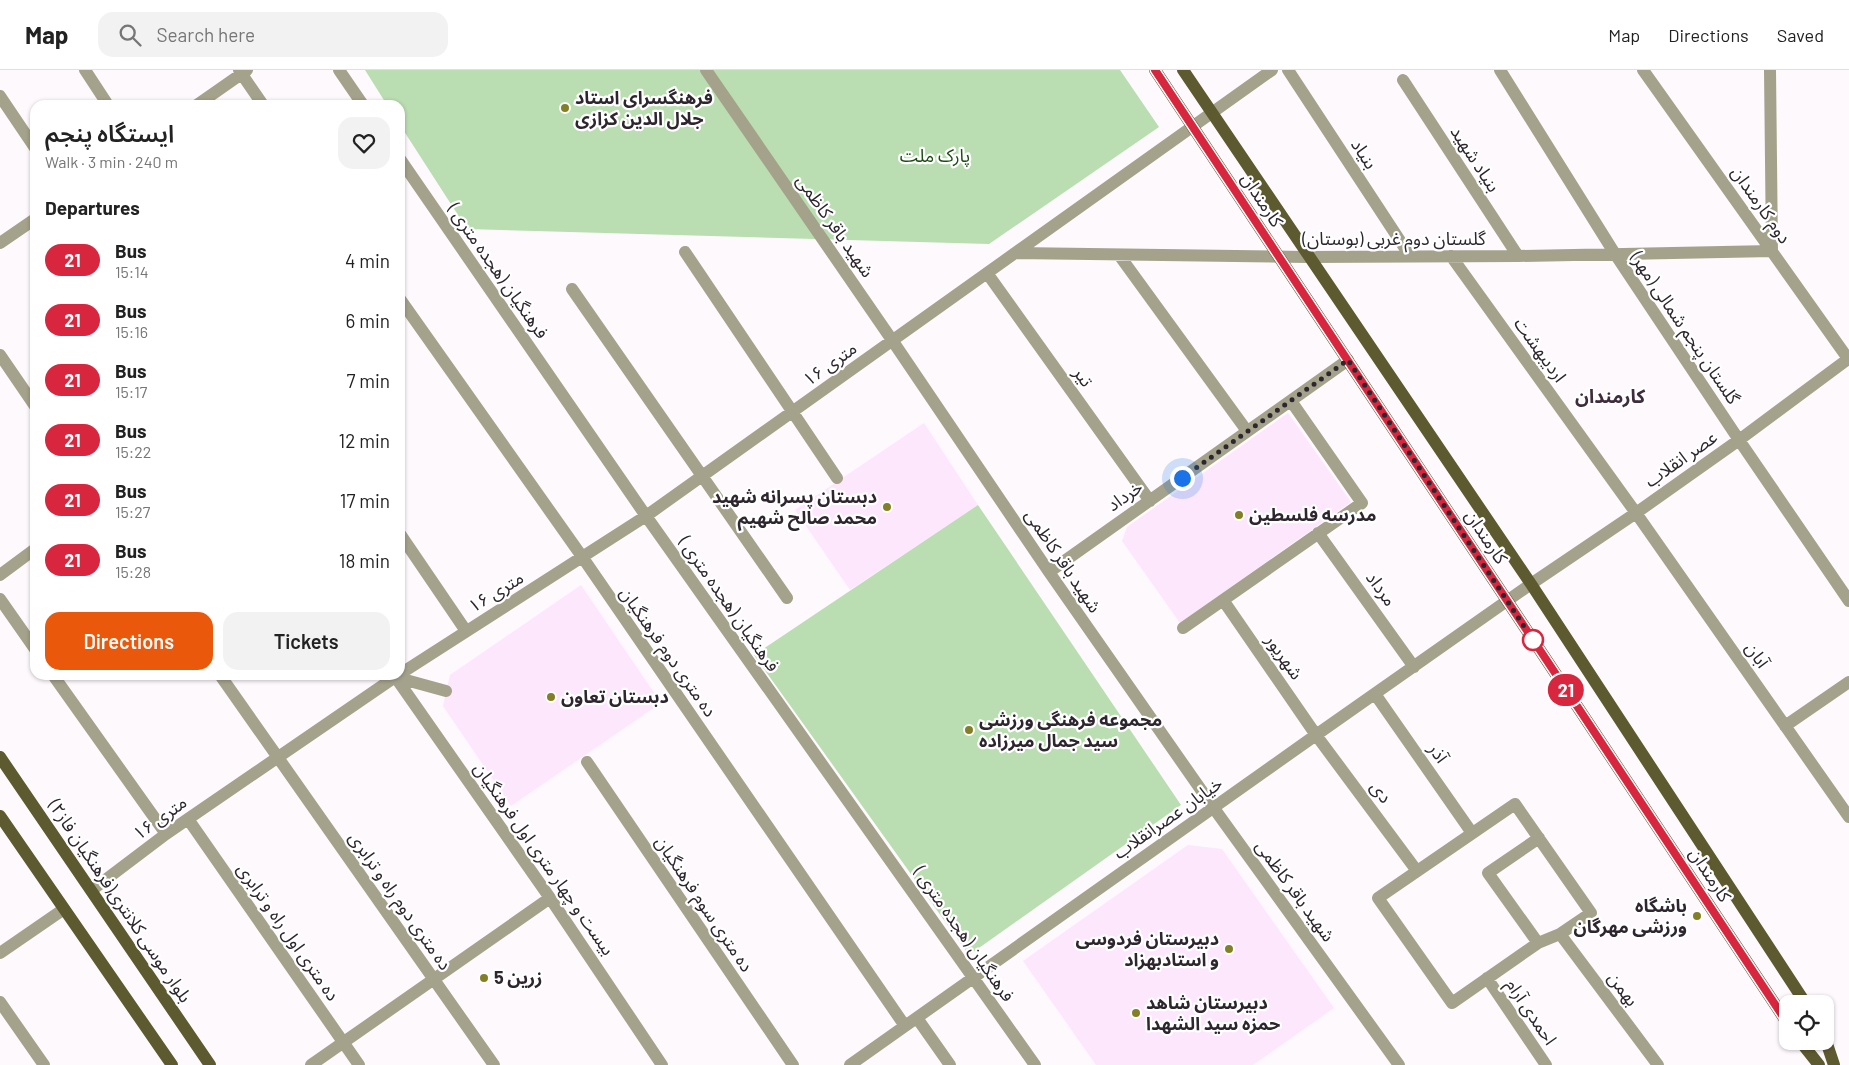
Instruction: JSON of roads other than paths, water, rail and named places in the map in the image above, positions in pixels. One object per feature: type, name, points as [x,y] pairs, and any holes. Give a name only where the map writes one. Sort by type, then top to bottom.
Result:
[{"type":"main road","name":"کارمندان","points":[[1155,70],[1779,1010]]},
{"type":"main road","name":"کارمندان","points":[[1183,70],[1531,584],[1800,995]]},
{"type":"main road","name":"بلوار موسی کلانتری(فرهنگیان فاز۲)","points":[[0,757],[210,1065]]},
{"type":"main road","points":[[0,816],[172,1065]]},
{"type":"main road","points":[[1807,1050],[1819,1065]]},
{"type":"main road","points":[[1829,1050],[1834,1065]]},
{"type":"street","points":[[85,70],[105,100]]},
{"type":"street","points":[[339,70],[360,100]]},
{"type":"street","name":"شهید باقر کاظمی","points":[[706,70],[1049,572],[1213,807],[1399,1065]]},
{"type":"street","name":"۱۶ متری","points":[[405,670],[646,516],[1272,70]]},
{"type":"street","name":"بنیاد","points":[[1288,70],[1410,256]]},
{"type":"street","name":"گلستان پنجم شمالی (مهر)","points":[[1500,70],[1615,254],[1849,601]]},
{"type":"street","name":"دوم کارمندان","points":[[1643,70],[1849,359]]},
{"type":"street","points":[[1770,70],[1772,251]]},
{"type":"street","points":[[204,100],[242,71],[260,100]]},
{"type":"street","name":"بنیاد شهید","points":[[1403,80],[1518,256]]},
{"type":"street","points":[[0,96],[30,141]]},
{"type":"street","name":"فرهنگیان (هجده متری )","points":[[405,166],[646,516],[1035,1065]]},
{"type":"street","points":[[0,243],[30,222]]},
{"type":"street","name":"گلستان دوم غربی (بوستان)","points":[[1015,254],[1308,257],[1518,256],[1772,251]]},
{"type":"street","points":[[685,252],[837,478]]},
{"type":"street","points":[[1119,255],[1247,431]]},
{"type":"street","name":"اردیبهشت","points":[[1451,256],[1636,513]]},
{"type":"street","name":"تیر","points":[[987,274],[1150,501]]},
{"type":"street","points":[[572,289],[787,598]]},
{"type":"street","name":"ده متری دوم فرهنگیان","points":[[405,306],[583,558],[905,1026]]},
{"type":"street","points":[[0,355],[30,399]]},
{"type":"street","name":"عصر انقلاب","points":[[1508,602],[1531,584],[1739,440],[1849,359]]},
{"type":"street","name":"خرداد","points":[[1049,572],[1348,360]]},
{"type":"street","points":[[1183,628],[1362,503],[1291,400]]},
{"type":"street","name":"آبان","points":[[1636,513],[1849,817]]},
{"type":"street","name":"مرداد","points":[[1318,533],[1414,667]]},
{"type":"street","points":[[405,541],[466,631]]},
{"type":"street","points":[[0,575],[30,554]]},
{"type":"street","points":[[0,599],[30,642]]},
{"type":"street","name":"شهریور","points":[[1223,600],[1316,735]]},
{"type":"street","name":"خیابان عصرانقلاب","points":[[850,1065],[1213,807],[1508,602]]},
{"type":"street","points":[[405,678],[446,691]]},
{"type":"street","points":[[57,680],[166,834]]},
{"type":"street","name":"ده متری دوم راه و ترابری","points":[[223,680],[494,1065]]},
{"type":"street","name":"۱۶ متری","points":[[92,890],[166,834],[390,680]]},
{"type":"street","name":"بیست و چهار متری اول فرهنگیان","points":[[400,680],[662,1065]]},
{"type":"street","points":[[1785,726],[1849,682]]},
{"type":"street","name":"آذر","points":[[1375,694],[1472,833]]},
{"type":"street","name":"دی","points":[[1316,735],[1417,870]]},
{"type":"street","name":"ده متری سوم فرهنگیان","points":[[587,762],[793,1065]]},
{"type":"street","points":[[1514,804],[1539,838],[1591,913],[1560,934],[1538,944],[1452,1003],[1378,898],[1514,804]]},
{"type":"street","name":"ده متری اول راه و ترابری","points":[[188,819],[359,1065]]},
{"type":"street","points":[[1538,944],[1488,873],[1539,838]]},
{"type":"street","points":[[311,1065],[550,898]]},
{"type":"street","points":[[0,952],[64,909]]},
{"type":"street","name":"بهمن","points":[[1560,934],[1658,1065]]},
{"type":"street","name":"احمدی آرام","points":[[1487,978],[1546,1065]]},
{"type":"street","points":[[0,1002],[44,1065]]},
{"type":"street","points":[[917,1018],[950,1065]]},
{"type":"place","name":"فرهنگسرای استاد جلال الدین کزازی","points":[[565,108]]},
{"type":"place","name":"دبستان پسرانه شهید محمد صالح شهیم","points":[[887,507]]},
{"type":"place","name":"مدرسه فلسطین","points":[[1239,515]]},
{"type":"place","name":"دبستان تعاون","points":[[551,697]]},
{"type":"place","name":"مجموعه فرهنگی ورزشی سید جمال میرزاده","points":[[969,730]]},
{"type":"place","name":"باشگاه ورزشی مهرگان","points":[[1697,916]]},
{"type":"place","name":"دبیرستان فردوسی و استادبهزاد","points":[[1229,949]]},
{"type":"place","name":"زرین 5","points":[[484,978]]},
{"type":"place","name":"دبیرستان شاهد حمزه سید الشهدا","points":[[1136,1013]]},
{"type":"district","name":"کارمندان","points":[[1610,396]]},
{"type":"park label","name":"پارک ملت","points":[[935,156]]}]
